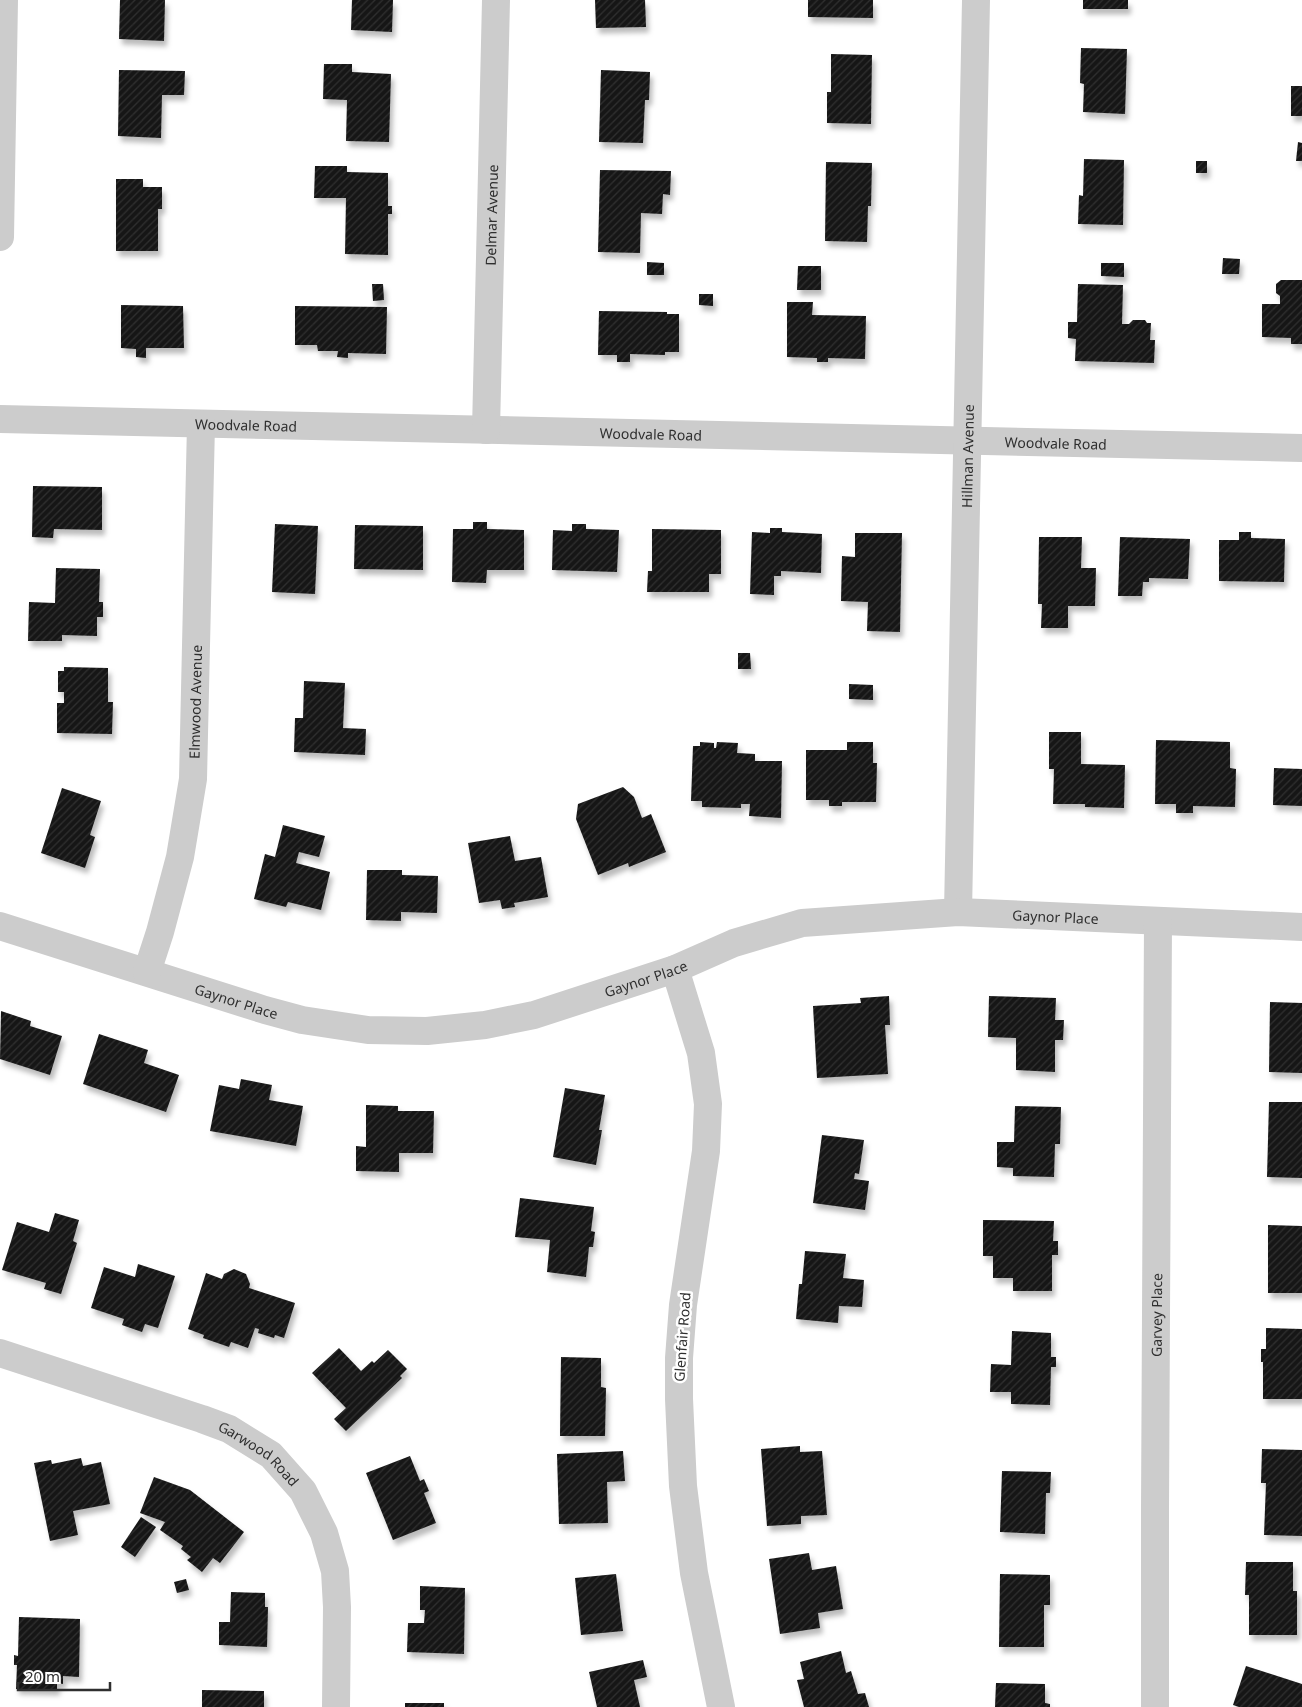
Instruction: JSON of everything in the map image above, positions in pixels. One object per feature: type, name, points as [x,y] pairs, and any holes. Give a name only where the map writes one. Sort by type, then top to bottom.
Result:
[{"type":"street","points":[[0,237],[4,0]]},
{"type":"street","name":"Delmar Avenue","points":[[486,430],[496,0]]},
{"type":"street","name":"Hillman Avenue","points":[[958,912],[976,0]]},
{"type":"street","name":"Woodvale Road","points":[[0,419],[1302,448]]},
{"type":"street","name":"Elmwood Avenue","points":[[147,972],[180,857],[193,779],[201,424]]},
{"type":"street","name":"Gaynor Place","points":[[0,926],[302,1020],[368,1030],[427,1031],[485,1026],[534,1015],[675,969],[734,943],[802,923],[958,912],[1302,927]]},
{"type":"street","name":"Garvey Place","points":[[1155,1707],[1158,922]]},
{"type":"street","name":"Glenfair Road","points":[[675,969],[701,1053],[708,1104],[706,1151],[683,1305],[679,1358],[679,1399],[683,1486],[694,1573],[721,1707]]},
{"type":"street","name":"Garwood Road","points":[[0,1353],[202,1419],[228,1429],[271,1455],[303,1491],[324,1532],[335,1571],[337,1607],[336,1707]]},
{"type":"building","points":[[120,0],[165,0],[164,41],[119,39]]},
{"type":"building","points":[[352,0],[393,0],[392,32],[351,30]]},
{"type":"building","points":[[595,0],[645,0],[646,27],[596,28]]},
{"type":"building","points":[[808,0],[873,0],[873,18],[808,17]]},
{"type":"building","points":[[1083,0],[1128,0],[1128,9],[1083,9]]},
{"type":"building","points":[[1081,48],[1127,49],[1125,114],[1083,112],[1084,84],[1080,83]]},
{"type":"building","points":[[831,54],[872,55],[871,124],[827,123],[827,92],[831,92]]},
{"type":"building","points":[[324,64],[352,64],[352,72],[391,74],[389,142],[346,141],[347,100],[323,99]]},
{"type":"building","points":[[119,70],[185,71],[184,95],[162,95],[161,138],[118,136]]},
{"type":"building","points":[[601,70],[650,72],[649,100],[645,100],[643,143],[599,142]]},
{"type":"building","points":[[1291,86],[1302,86],[1302,116],[1291,116]]},
{"type":"building","points":[[1298,142],[1302,143],[1302,161],[1296,161]]},
{"type":"building","points":[[1084,159],[1124,160],[1123,225],[1078,224],[1079,195],[1083,196]]},
{"type":"building","points":[[1196,161],[1207,161],[1207,173],[1196,173]]},
{"type":"building","points":[[826,162],[872,163],[871,206],[868,206],[867,242],[825,241]]},
{"type":"building","points":[[315,166],[347,166],[347,172],[388,173],[388,206],[392,206],[392,214],[388,214],[388,255],[345,254],[346,198],[314,198]]},
{"type":"building","points":[[600,170],[671,171],[670,195],[663,194],[662,214],[641,213],[640,253],[598,252]]},
{"type":"building","points":[[116,179],[143,179],[143,187],[162,187],[162,209],[158,209],[158,251],[116,251]]},
{"type":"building","points":[[1223,258],[1240,259],[1239,274],[1222,274]]},
{"type":"building","points":[[647,262],[664,263],[664,275],[647,275]]},
{"type":"building","points":[[1101,263],[1124,263],[1124,277],[1101,276]]},
{"type":"building","points":[[798,266],[821,266],[821,290],[797,290]]},
{"type":"building","points":[[1281,280],[1302,280],[1302,344],[1291,344],[1291,338],[1262,337],[1262,304],[1280,304],[1280,296],[1276,293],[1276,284]]},
{"type":"building","points":[[372,284],[383,284],[384,300],[373,301]]},
{"type":"building","points":[[1078,284],[1123,285],[1122,324],[1129,324],[1133,320],[1145,320],[1147,323],[1151,323],[1150,340],[1155,340],[1154,363],[1075,361],[1076,339],[1068,338],[1068,322],[1077,322]]},
{"type":"building","points":[[699,294],[713,294],[713,306],[699,305]]},
{"type":"building","points":[[787,302],[813,302],[812,315],[866,316],[865,359],[828,358],[828,362],[817,362],[817,358],[787,357]]},
{"type":"building","points":[[121,305],[183,306],[184,348],[146,348],[146,358],[136,357],[136,349],[121,348]]},
{"type":"building","points":[[295,306],[387,307],[386,354],[348,353],[348,358],[337,357],[338,351],[318,351],[317,345],[295,345]]},
{"type":"building","points":[[599,311],[667,312],[667,314],[679,314],[679,352],[665,352],[665,355],[630,354],[630,362],[617,362],[617,355],[598,355]]},
{"type":"building","points":[[33,486],[102,487],[102,530],[54,529],[53,538],[32,537]]},
{"type":"building","points":[[473,522],[487,522],[487,529],[524,530],[524,570],[487,570],[486,583],[452,582],[453,529],[473,529]]},
{"type":"building","points":[[275,524],[318,526],[315,594],[272,592]]},
{"type":"building","points":[[572,524],[586,524],[586,529],[619,530],[617,572],[552,570],[553,530],[572,531]]},
{"type":"building","points":[[355,525],[423,526],[423,570],[354,569]]},
{"type":"building","points":[[770,528],[782,528],[782,532],[822,534],[821,573],[781,571],[781,576],[774,576],[774,595],[750,594],[752,532],[770,533]]},
{"type":"building","points":[[652,529],[721,530],[721,574],[709,574],[709,592],[647,592],[648,571],[652,571]]},
{"type":"building","points":[[1239,532],[1251,532],[1251,538],[1285,539],[1284,582],[1219,581],[1219,540],[1239,540]]},
{"type":"building","points":[[855,533],[902,533],[900,632],[867,631],[868,602],[841,601],[842,556],[855,557]]},
{"type":"building","points":[[1039,537],[1082,537],[1081,568],[1096,568],[1095,606],[1068,606],[1068,628],[1041,628],[1042,604],[1038,604]]},
{"type":"building","points":[[1120,537],[1190,539],[1188,579],[1149,578],[1149,582],[1143,582],[1142,596],[1118,596]]},
{"type":"building","points":[[56,568],[100,569],[99,602],[103,602],[103,617],[97,617],[97,636],[62,635],[62,641],[28,641],[29,602],[55,603]]},
{"type":"building","points":[[738,653],[750,653],[751,669],[738,669]]},
{"type":"building","points":[[64,667],[108,668],[108,702],[113,702],[112,734],[57,733],[57,703],[64,703],[64,692],[58,692],[58,671],[64,671]]},
{"type":"building","points":[[304,681],[345,683],[343,728],[366,729],[365,755],[294,752],[295,718],[303,718]]},
{"type":"building","points":[[849,684],[873,685],[873,700],[849,699]]},
{"type":"building","points":[[1049,732],[1081,732],[1081,764],[1125,765],[1124,808],[1085,807],[1085,804],[1053,804],[1054,769],[1049,769]]},
{"type":"building","points":[[1156,740],[1230,742],[1230,768],[1236,769],[1235,807],[1193,806],[1193,813],[1176,813],[1176,804],[1155,804]]},
{"type":"building","points":[[700,742],[714,743],[714,748],[716,748],[717,742],[738,743],[737,753],[755,754],[755,761],[782,761],[781,818],[749,816],[750,804],[741,804],[741,808],[702,807],[702,801],[691,801],[693,746],[700,746]]},
{"type":"building","points":[[847,742],[873,742],[873,763],[877,763],[876,802],[842,802],[842,806],[829,806],[829,800],[806,800],[806,750],[847,750]]},
{"type":"building","points":[[1274,768],[1302,769],[1302,806],[1273,805]]},
{"type":"building","points":[[623,787],[634,797],[642,818],[651,814],[666,852],[629,867],[628,863],[598,875],[576,819],[578,804]]},
{"type":"building","points":[[62,788],[101,801],[90,835],[95,837],[85,868],[41,853]]},
{"type":"building","points":[[283,825],[325,836],[319,857],[299,852],[296,863],[330,872],[321,910],[288,902],[286,907],[254,899],[265,854],[275,857]]},
{"type":"building","points":[[510,836],[515,861],[541,857],[548,897],[514,903],[515,907],[502,909],[500,900],[479,903],[468,843]]},
{"type":"building","points":[[367,870],[402,870],[402,875],[438,876],[437,913],[401,912],[401,921],[366,920]]},
{"type":"building","points":[[889,996],[890,1025],[885,1025],[888,1074],[817,1078],[813,1006],[861,1003],[860,998]]},
{"type":"building","points":[[989,996],[1056,998],[1055,1020],[1064,1020],[1063,1040],[1055,1040],[1055,1072],[1016,1070],[1016,1038],[988,1037]]},
{"type":"building","points":[[1270,1002],[1302,1003],[1302,1073],[1269,1072]]},
{"type":"building","points":[[1,1011],[31,1021],[30,1026],[62,1036],[50,1075],[0,1059]]},
{"type":"building","points":[[99,1034],[148,1050],[144,1063],[179,1075],[166,1112],[83,1084]]},
{"type":"building","points":[[241,1079],[272,1085],[269,1100],[303,1106],[296,1146],[210,1131],[219,1085],[239,1089]]},
{"type":"building","points":[[565,1088],[605,1095],[596,1165],[553,1157]]},
{"type":"building","points":[[1269,1102],[1302,1102],[1302,1178],[1267,1177]]},
{"type":"building","points":[[366,1105],[398,1106],[398,1111],[434,1111],[433,1153],[399,1153],[399,1172],[356,1171],[356,1146],[366,1147]]},
{"type":"building","points":[[1015,1106],[1061,1107],[1060,1144],[1055,1144],[1054,1177],[1013,1176],[1013,1168],[997,1167],[997,1142],[1014,1142]]},
{"type":"building","points":[[822,1135],[864,1140],[859,1174],[855,1173],[854,1179],[869,1181],[865,1210],[813,1203]]},
{"type":"building","points":[[520,1198],[594,1207],[591,1231],[595,1232],[593,1247],[589,1247],[586,1277],[547,1272],[550,1240],[515,1237]]},
{"type":"building","points":[[55,1213],[79,1220],[73,1241],[77,1243],[61,1294],[44,1289],[46,1283],[2,1270],[17,1222],[49,1232]]},
{"type":"building","points":[[983,1220],[1054,1221],[1053,1241],[1058,1241],[1058,1255],[1052,1255],[1052,1291],[1013,1291],[1013,1278],[993,1278],[993,1256],[983,1256]]},
{"type":"building","points":[[1268,1225],[1302,1226],[1302,1293],[1268,1293]]},
{"type":"building","points":[[805,1251],[846,1254],[843,1278],[864,1280],[862,1307],[839,1306],[838,1323],[796,1319],[799,1284],[802,1284]]},
{"type":"building","points":[[138,1264],[175,1276],[158,1328],[145,1324],[142,1332],[122,1325],[124,1319],[91,1308],[104,1267],[135,1277]]},
{"type":"building","points":[[234,1269],[246,1274],[250,1284],[249,1288],[295,1303],[284,1338],[275,1335],[274,1338],[258,1333],[259,1329],[255,1328],[248,1348],[231,1342],[229,1347],[203,1338],[204,1335],[188,1329],[206,1273],[222,1279],[224,1274]]},
{"type":"building","points":[[1266,1328],[1302,1329],[1302,1399],[1263,1399],[1261,1349],[1266,1349]]},
{"type":"building","points":[[1012,1331],[1051,1333],[1051,1357],[1056,1357],[1056,1367],[1051,1367],[1050,1405],[1011,1404],[1011,1392],[990,1392],[991,1364],[1011,1365]]},
{"type":"building","points":[[339,1348],[361,1371],[372,1361],[374,1363],[388,1350],[407,1369],[400,1376],[402,1378],[346,1431],[334,1419],[346,1408],[312,1373]]},
{"type":"building","points":[[561,1357],[601,1358],[601,1387],[606,1388],[605,1436],[560,1436]]},
{"type":"building","points":[[800,1446],[800,1452],[822,1451],[827,1515],[801,1516],[801,1524],[767,1526],[761,1449]]},
{"type":"building","points":[[1262,1449],[1302,1450],[1302,1536],[1264,1535],[1266,1483],[1261,1483]]},
{"type":"building","points":[[623,1451],[625,1481],[607,1482],[608,1523],[559,1524],[557,1454]]},
{"type":"building","points":[[410,1456],[420,1481],[424,1479],[429,1491],[424,1493],[436,1523],[393,1540],[366,1473]]},
{"type":"building","points":[[81,1458],[83,1466],[101,1462],[110,1504],[73,1511],[78,1535],[50,1541],[34,1463],[51,1460],[52,1464]]},
{"type":"building","points":[[1002,1471],[1051,1472],[1050,1493],[1046,1493],[1045,1534],[1000,1532]]},
{"type":"building","points":[[154,1477],[190,1490],[244,1532],[220,1563],[213,1558],[202,1572],[187,1560],[191,1557],[181,1549],[183,1546],[160,1530],[165,1522],[140,1513]]},
{"type":"building","points":[[141,1517],[156,1527],[135,1557],[121,1547]]},
{"type":"building","points":[[809,1553],[812,1570],[836,1566],[843,1609],[818,1613],[820,1628],[780,1634],[769,1559]]},
{"type":"building","points":[[1246,1562],[1293,1562],[1293,1591],[1297,1591],[1297,1635],[1249,1635],[1249,1595],[1245,1595]]},
{"type":"building","points":[[616,1574],[623,1631],[581,1635],[575,1578]]},
{"type":"building","points":[[1000,1574],[1050,1575],[1050,1605],[1044,1605],[1044,1647],[999,1647]]},
{"type":"building","points":[[186,1579],[189,1590],[177,1593],[174,1582]]},
{"type":"building","points":[[420,1586],[465,1588],[464,1654],[407,1652],[408,1623],[424,1623],[425,1610],[420,1610]]},
{"type":"building","points":[[231,1592],[265,1593],[265,1607],[268,1607],[267,1647],[219,1645],[219,1622],[230,1622]]},
{"type":"building","points":[[19,1617],[80,1619],[79,1677],[63,1676],[63,1684],[57,1683],[57,1690],[16,1689],[17,1665],[14,1665],[14,1655],[18,1656]]},
{"type":"building","points":[[841,1651],[846,1673],[851,1671],[858,1694],[865,1693],[869,1707],[804,1707],[797,1680],[804,1679],[800,1662]]},
{"type":"building","points":[[643,1660],[647,1677],[634,1680],[640,1707],[597,1707],[589,1672]]},
{"type":"building","points":[[1246,1666],[1302,1684],[1302,1707],[1239,1707],[1233,1705]]},
{"type":"building","points":[[996,1683],[1045,1684],[1045,1703],[1050,1704],[1050,1707],[995,1707]]},
{"type":"building","points":[[202,1690],[264,1691],[264,1707],[202,1707]]},
{"type":"building","points":[[405,1703],[444,1703],[444,1707],[405,1707]]}]
